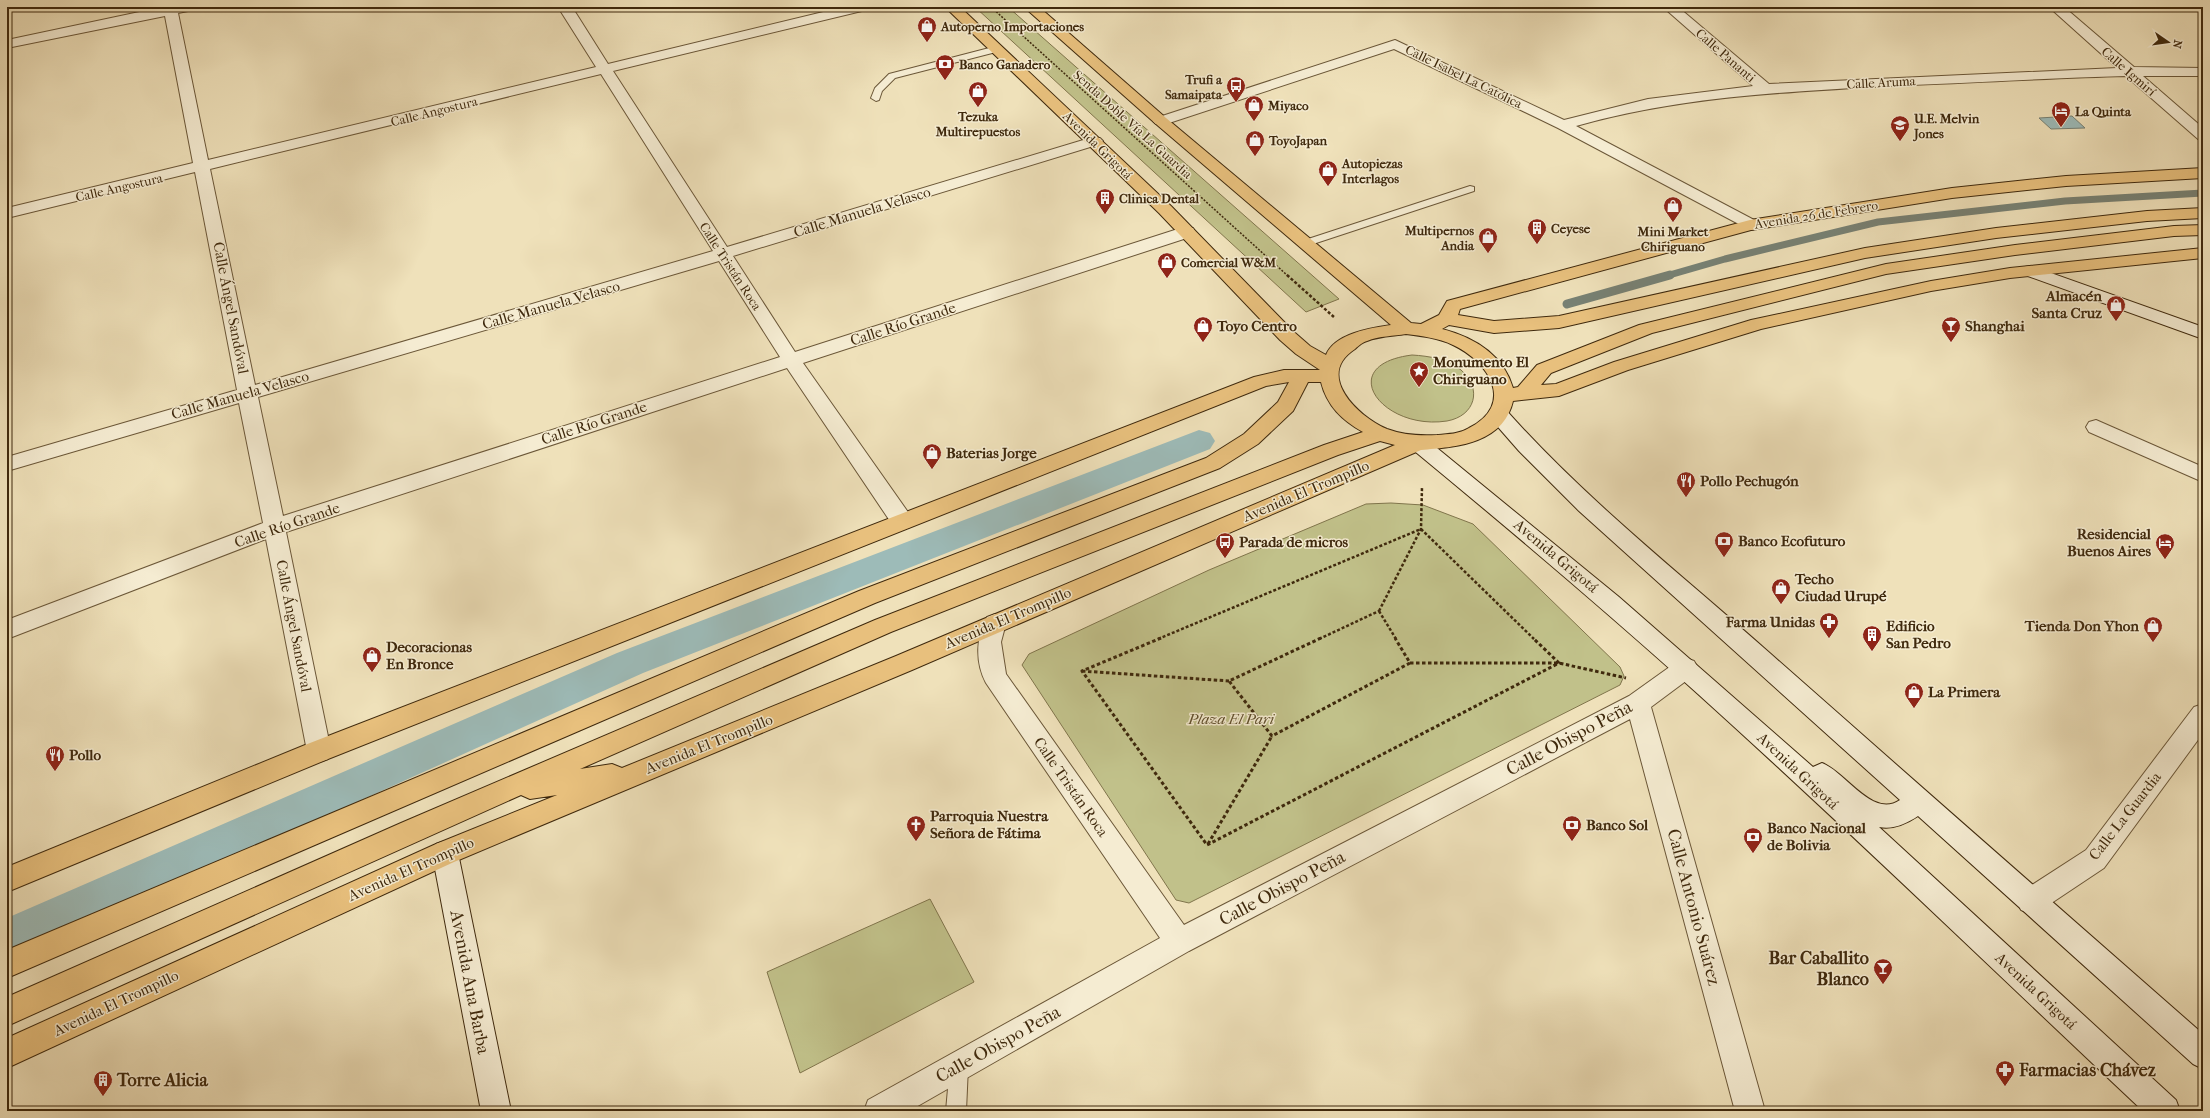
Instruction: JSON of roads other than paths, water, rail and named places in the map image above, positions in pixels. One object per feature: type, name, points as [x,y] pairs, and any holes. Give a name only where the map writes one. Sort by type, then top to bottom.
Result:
[{"type":"main road","name":"Avenida Grigotá","points":[[952,7],[1095,141],[1187,232],[1288,336],[1329,371]]},
{"type":"main road","points":[[1031,7],[1162,121],[1406,328]]},
{"type":"main road","name":"Avenida 26 de Febrero","points":[[1424,330],[1446,319],[1452,305],[1750,225],[1952,193],[2066,182],[2203,174]]},
{"type":"main road","points":[[1446,319],[1494,327],[1559,322],[1865,253],[1996,233],[2147,216],[2203,213]]},
{"type":"main road","points":[[1526,392],[1544,369],[1646,329],[1886,269],[2015,250],[2174,231],[2203,230]]},
{"type":"main road","points":[[1501,405],[1502,383],[1496,372],[1476,351],[1443,335],[1424,330],[1406,328],[1377,331],[1357,337],[1345,345],[1336,354],[1329,371],[1331,394],[1343,410],[1365,428],[1380,434],[1417,444],[1444,443],[1467,438],[1486,428],[1501,405],[1526,392],[1559,390],[1621,366],[1757,324],[1931,286],[2031,272],[2203,253]]},
{"type":"main road","points":[[7,880],[319,751],[1261,381],[1284,376],[1302,376],[1329,371]]},
{"type":"main road","points":[[7,964],[867,597],[1213,463],[1250,439],[1286,406],[1302,376]]},
{"type":"main road","name":"Avenida El Trompillo","points":[[7,1012],[499,792],[883,626],[1331,450],[1380,434]]},
{"type":"main road","name":"Avenida El Trompillo","points":[[7,1053],[445,853],[904,663],[994,623],[1417,444]]},
{"type":"main road","points":[[499,792],[646,770]]},
{"type":"street","points":[[7,44],[171,9],[188,7]]},
{"type":"street","name":"Calle Tristán Roca","points":[[565,7],[791,360],[902,521]]},
{"type":"street","name":"Calle Angostura","points":[[7,214],[861,7]]},
{"type":"street","name":"Calle Pananti","points":[[1670,7],[1764,88]]},
{"type":"street","name":"Calle Igmirí","points":[[2056,7],[2203,136]]},
{"type":"street","name":"Calle Ángel Sandóval","points":[[171,9],[319,751]]},
{"type":"street","name":"Calle Isabel La Católica","points":[[1162,121],[1395,44],[1563,125],[1750,225]]},
{"type":"street","name":"Calle Aruma","points":[[1563,125],[1604,112],[1764,88],[2128,70],[2203,72]]},
{"type":"street","name":"Calle Manuela Velasco","points":[[7,464],[723,254],[1095,141]]},
{"type":"street","name":"Calle Río Grande","points":[[7,630],[274,527],[1187,232]]},
{"type":"street","points":[[2031,272],[2203,333]]},
{"type":"street","points":[[1501,405],[1530,452],[1579,501],[1744,644],[2203,1054]]},
{"type":"street","points":[[2096,427],[2203,475]]},
{"type":"street","name":"Avenida Grigotá","points":[[1417,444],[1495,504],[1660,644],[2165,1111]]},
{"type":"street","name":"Calle Tristán Roca","points":[[994,623],[989,642],[994,676],[1179,942]]},
{"type":"street","points":[[1660,644],[1704,672],[1866,812],[1884,818],[1897,815],[1918,801]]},
{"type":"street","name":"Calle Obispo Peña","points":[[879,1111],[1179,942],[1642,700],[1686,668]]},
{"type":"street","name":"Calle Antonio Suárez","points":[[1642,700],[1750,1111]]},
{"type":"street","name":"Calle La Guardia","points":[[2031,901],[2095,859],[2203,714]]},
{"type":"street","name":"Avenida Ana Barba","points":[[445,853],[496,1111]]},
{"type":"lane","points":[[876,98],[878,90],[892,76],[997,49]]},
{"type":"lane","points":[[1306,244],[1470,189]]},
{"type":"lane","points":[[956,1111],[959,1066]]},
{"type":"water","points":[[2072,116],[2085,128],[2051,129],[2039,118]]},
{"type":"waterway","points":[[1666,276],[1725,259],[1878,222],[2065,201],[2203,193]]},
{"type":"waterway","points":[[1567,304],[1670,275]]},
{"type":"waterway","points":[[7,939],[630,663],[1199,441]]},
{"type":"place","name":"Autoperno Importaciones","points":[[927,43]]},
{"type":"place","name":"Banco Ganadero","points":[[945,81]]},
{"type":"place","name":"Trufi a Samaipata","points":[[1236,103]]},
{"type":"place","name":"Tezuka Multirepuestos","points":[[978,108]]},
{"type":"place","name":"Miyaco","points":[[1254,122]]},
{"type":"place","name":"La Quinta","points":[[2061,128]]},
{"type":"place","name":"U.E. Melvin Jones","points":[[1900,142]]},
{"type":"place","name":"ToyoJapan","points":[[1255,157]]},
{"type":"place","name":"Autopiezas Interlagos","points":[[1328,187]]},
{"type":"place","name":"Clinica Dental","points":[[1105,215]]},
{"type":"place","name":"Mini Market Chiriguano","points":[[1673,223]]},
{"type":"place","name":"Ceyese","points":[[1537,245]]},
{"type":"place","name":"Multipernos Andia","points":[[1488,254]]},
{"type":"place","name":"Comercial W&M","points":[[1167,279]]},
{"type":"place","name":"Almacén Santa Cruz","points":[[2116,322]]},
{"type":"place","name":"Toyo Centro","points":[[1203,343]]},
{"type":"place","name":"Shanghai","points":[[1951,343]]},
{"type":"place","name":"Monumento El Chiriguano","points":[[1419,388]]},
{"type":"place","name":"Baterias Jorge","points":[[932,470]]},
{"type":"place","name":"Pollo Pechugón","points":[[1686,498]]},
{"type":"place","name":"Banco Ecofuturo","points":[[1724,558]]},
{"type":"place","name":"Parada de micros","points":[[1225,559]]},
{"type":"place","name":"Residencial Buenos Aires","points":[[2165,560]]},
{"type":"place","name":"Techo Ciudad Urupé","points":[[1781,605]]},
{"type":"place","name":"Farma Unidas","points":[[1829,639]]},
{"type":"place","name":"Tienda Don Yhon","points":[[2153,643]]},
{"type":"place","name":"Edificio San Pedro","points":[[1872,652]]},
{"type":"place","name":"Decoracionas En Bronce","points":[[372,673]]},
{"type":"place","name":"La Primera","points":[[1914,709]]},
{"type":"place","name":"Pollo","points":[[55,772]]},
{"type":"place","name":"Parroquia Nuestra Señora de Fátima","points":[[916,842]]},
{"type":"place","name":"Banco Sol","points":[[1572,842]]},
{"type":"place","name":"Banco Nacional de Bolivia","points":[[1753,854]]},
{"type":"place","name":"Bar Caballito Blanco","points":[[1883,985]]},
{"type":"place","name":"Farmacias Chávez","points":[[2005,1087]]},
{"type":"place","name":"Torre Alicia","points":[[103,1097]]},
{"type":"park label","name":"Plaza El Pari","points":[[1231,719]]}]
